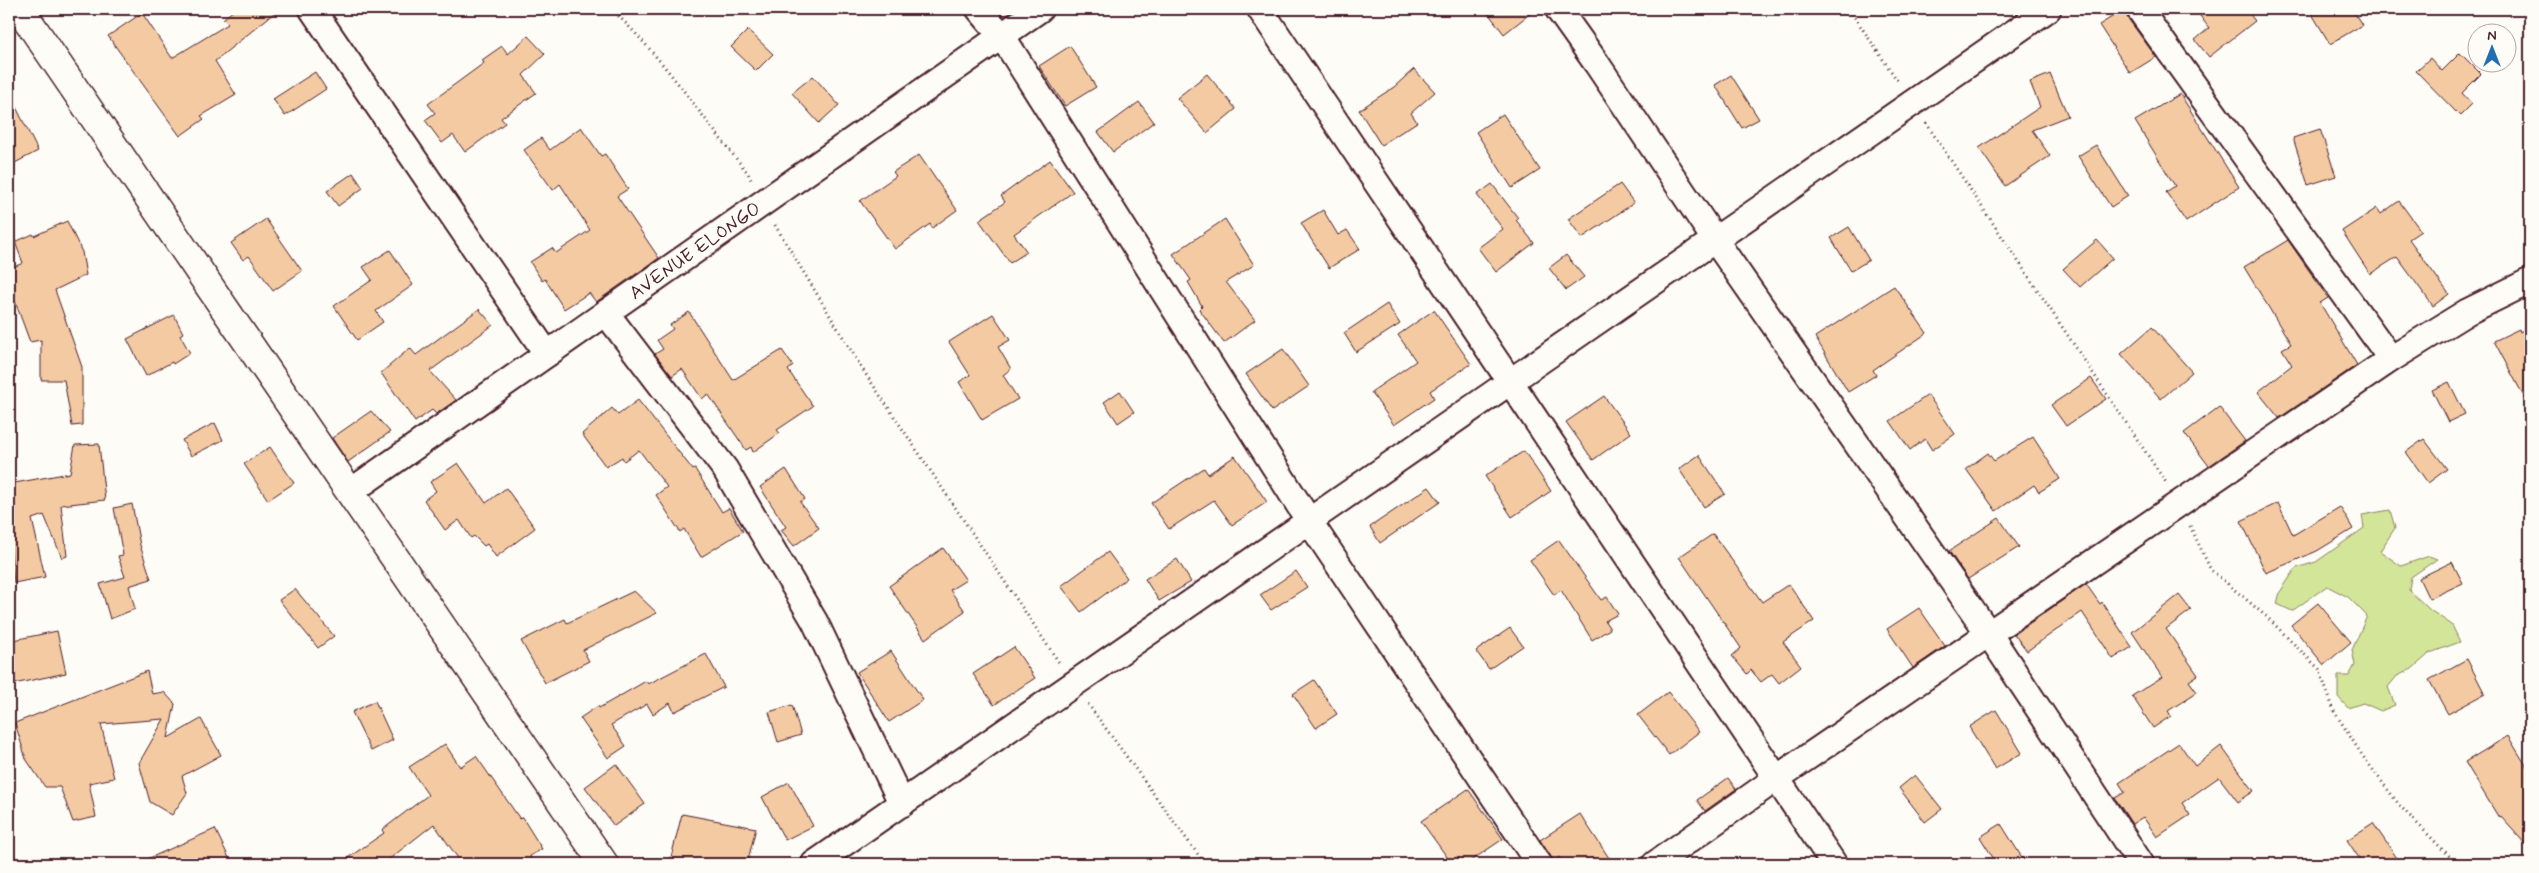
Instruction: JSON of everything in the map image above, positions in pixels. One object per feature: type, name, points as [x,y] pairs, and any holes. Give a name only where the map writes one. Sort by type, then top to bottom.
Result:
[{"type":"street","points":[[20,9],[604,864]]},
{"type":"street","points":[[312,9],[547,354]]},
{"type":"street","points":[[979,9],[1002,36],[1309,521],[1539,864]]},
{"type":"street","name":"AVENUE ELONGO","points":[[350,492],[1040,9]]},
{"type":"street","points":[[1260,9],[1512,381],[1834,864]]},
{"type":"street","points":[[1558,9],[1715,240],[1989,634],[2141,864]]},
{"type":"street","points":[[814,864],[2048,9]]},
{"type":"street","points":[[2139,9],[2391,359]]},
{"type":"street","points":[[1655,864],[1777,778],[2391,359],[2467,312],[2530,280]]},
{"type":"street","points":[[606,313],[725,470],[815,622],[902,804]]},
{"type":"path","points":[[610,9],[632,28],[748,173],[762,204],[863,370],[1074,684],[1205,864]]},
{"type":"path","points":[[1849,9],[2180,504],[2211,570],[2267,616],[2319,669],[2334,711],[2362,755],[2400,806],[2457,864]]},
{"type":"green space","points":[[2390,510],[2395,528],[2380,551],[2401,566],[2429,556],[2437,559],[2411,577],[2409,590],[2430,610],[2452,625],[2460,642],[2430,653],[2412,669],[2397,676],[2388,687],[2395,705],[2381,711],[2363,703],[2348,708],[2338,697],[2338,676],[2349,676],[2355,665],[2352,650],[2367,616],[2348,597],[2327,586],[2292,611],[2277,604],[2280,592],[2296,568],[2316,562],[2364,528],[2362,515]]},
{"type":"building","points":[[235,9],[279,9],[215,61],[236,95],[201,116],[204,119],[180,136],[108,36],[142,13],[172,58],[228,24],[223,19]]},
{"type":"building","points":[[1485,9],[1536,9],[1504,34]]},
{"type":"building","points":[[2125,9],[2127,17],[2156,57],[2130,73],[2099,25]]},
{"type":"building","points":[[2195,9],[2246,9],[2255,21],[2209,57],[2195,40],[2209,28]]},
{"type":"building","points":[[2309,9],[2352,9],[2362,25],[2330,44]]},
{"type":"building","points":[[748,30],[773,54],[756,71],[731,47]]},
{"type":"building","points":[[528,36],[545,54],[523,75],[536,93],[501,118],[505,123],[465,152],[453,135],[442,143],[425,120],[435,113],[428,104],[484,63],[482,60],[502,46],[508,54]]},
{"type":"building","points":[[1070,46],[1096,87],[1065,106],[1039,66]]},
{"type":"building","points":[[2460,53],[2466,59],[2466,72],[2479,72],[2481,74],[2462,93],[2472,104],[2460,116],[2416,71],[2430,58],[2442,71]]},
{"type":"building","points":[[1414,69],[1435,92],[1411,113],[1417,122],[1381,145],[1359,110],[1394,87]]},
{"type":"building","points":[[315,72],[326,89],[285,116],[273,99]]},
{"type":"building","points":[[1207,74],[1236,109],[1207,133],[1177,98]]},
{"type":"building","points":[[2050,74],[2068,116],[2032,130],[2050,156],[2005,186],[1979,148],[2040,107],[2030,82]]},
{"type":"building","points":[[1731,75],[1759,119],[1742,128],[1715,85]]},
{"type":"building","points":[[813,76],[839,105],[819,123],[792,93]]},
{"type":"building","points":[[9,93],[38,151],[9,166]]},
{"type":"building","points":[[2180,94],[2239,187],[2186,222],[2166,192],[2175,186],[2135,121]]},
{"type":"building","points":[[1139,102],[1154,122],[1113,152],[1098,132]]},
{"type":"building","points":[[1503,114],[1540,170],[1512,188],[1476,132]]},
{"type":"building","points":[[581,127],[601,156],[605,154],[628,189],[617,196],[659,258],[596,302],[589,293],[564,309],[545,279],[542,281],[530,262],[552,248],[556,253],[590,230],[560,184],[553,190],[524,150],[541,138],[550,150]]},
{"type":"building","points":[[2320,129],[2336,176],[2308,185],[2293,138]]},
{"type":"building","points":[[2096,145],[2128,196],[2111,207],[2078,156]]},
{"type":"building","points":[[919,155],[957,210],[932,228],[930,224],[895,249],[860,201],[896,176],[893,172]]},
{"type":"building","points":[[1050,160],[1073,192],[1014,234],[1027,252],[1010,263],[979,220],[1005,202],[1001,196]]},
{"type":"building","points":[[353,173],[363,188],[338,206],[327,191]]},
{"type":"building","points":[[1492,184],[1534,243],[1496,272],[1478,248],[1503,229],[1477,195]]},
{"type":"building","points":[[1620,184],[1634,203],[1582,238],[1568,219]]},
{"type":"building","points":[[2399,201],[2421,231],[2409,239],[2449,294],[2433,306],[2397,257],[2370,274],[2342,231],[2377,208],[2381,214]]},
{"type":"building","points":[[1323,210],[1338,235],[1347,230],[1360,249],[1329,268],[1301,223]]},
{"type":"building","points":[[266,219],[302,271],[273,291],[249,256],[243,260],[231,243]]},
{"type":"building","points":[[1225,219],[1254,265],[1226,282],[1255,320],[1224,343],[1199,309],[1202,306],[1188,282],[1191,280],[1173,254]]},
{"type":"building","points":[[67,221],[82,252],[86,275],[55,290],[82,367],[82,425],[72,426],[64,380],[41,380],[41,340],[30,342],[9,285],[9,269],[23,263],[15,242],[33,234],[34,236]]},
{"type":"building","points":[[1849,227],[1869,260],[1851,271],[1831,238]]},
{"type":"building","points":[[2097,240],[2113,258],[2080,287],[2063,269]]},
{"type":"building","points":[[2288,240],[2328,298],[2320,303],[2357,365],[2279,418],[2258,392],[2292,365],[2282,349],[2291,344],[2244,267]]},
{"type":"building","points":[[390,250],[413,285],[376,311],[383,322],[357,340],[334,306],[372,280],[363,267]]},
{"type":"building","points":[[1566,255],[1584,277],[1566,290],[1549,268]]},
{"type":"building","points":[[1894,286],[1927,333],[1873,370],[1876,375],[1848,392],[1815,337]]},
{"type":"building","points":[[1387,304],[1400,324],[1356,352],[1344,333]]},
{"type":"building","points":[[479,309],[493,325],[430,371],[456,400],[436,414],[432,410],[415,422],[381,373],[410,348],[416,355]]},
{"type":"building","points":[[1434,310],[1471,364],[1430,391],[1434,398],[1394,425],[1371,392],[1416,361],[1398,335]]},
{"type":"building","points":[[689,312],[733,380],[782,350],[793,366],[788,370],[813,406],[777,430],[780,433],[753,452],[751,447],[746,450],[708,394],[702,399],[682,369],[672,376],[655,354],[663,349],[657,340],[673,329],[670,325]]},
{"type":"building","points":[[993,314],[1010,340],[998,347],[1011,369],[1003,375],[1018,399],[982,420],[959,382],[970,375],[949,342]]},
{"type":"building","points":[[174,315],[183,333],[180,335],[190,353],[173,364],[172,362],[146,376],[127,339]]},
{"type":"building","points":[[2530,325],[2530,408],[2494,341],[2519,329],[2520,332]]},
{"type":"building","points":[[2152,327],[2192,372],[2161,399],[2121,354]]},
{"type":"building","points":[[1283,349],[1309,386],[1272,411],[1246,374]]},
{"type":"building","points":[[2091,378],[2106,399],[2066,426],[2051,405]]},
{"type":"building","points":[[2449,382],[2465,414],[2448,422],[2432,390]]},
{"type":"building","points":[[1120,391],[1134,412],[1118,423],[1104,402]]},
{"type":"building","points":[[1928,395],[1955,434],[1932,450],[1925,439],[1910,450],[1890,421]]},
{"type":"building","points":[[1604,396],[1631,433],[1593,460],[1566,422]]},
{"type":"building","points":[[638,400],[693,470],[695,469],[722,512],[729,508],[743,531],[701,557],[684,529],[680,532],[656,495],[667,487],[639,450],[624,461],[622,457],[606,467],[582,434],[612,408],[618,415]]},
{"type":"building","points":[[2219,407],[2245,441],[2209,466],[2184,433]]},
{"type":"building","points":[[371,411],[390,432],[348,462],[332,438]]},
{"type":"building","points":[[215,423],[223,440],[191,456],[182,440]]},
{"type":"building","points":[[2033,437],[2060,479],[2039,492],[2034,485],[1996,511],[1966,469],[1988,453],[1994,461]]},
{"type":"building","points":[[2424,439],[2447,469],[2428,483],[2406,452]]},
{"type":"building","points":[[99,444],[105,500],[61,505],[67,556],[62,558],[44,515],[32,519],[45,577],[14,583],[9,528],[9,484],[70,473],[75,445]]},
{"type":"building","points":[[270,447],[294,483],[268,500],[244,464]]},
{"type":"building","points":[[1524,451],[1551,491],[1512,517],[1485,476]]},
{"type":"building","points":[[1699,455],[1725,494],[1704,507],[1679,469]]},
{"type":"building","points":[[1235,456],[1267,502],[1232,525],[1214,500],[1169,529],[1151,503],[1204,468],[1208,474]]},
{"type":"building","points":[[458,463],[486,503],[506,488],[535,528],[496,557],[487,544],[484,546],[474,536],[471,538],[459,520],[445,530],[424,500],[436,491],[430,482]]},
{"type":"building","points":[[786,469],[805,499],[800,502],[819,528],[794,546],[781,530],[786,527],[760,487]]},
{"type":"building","points":[[1429,487],[1440,502],[1380,543],[1370,527]]},
{"type":"building","points":[[2278,503],[2293,535],[2340,507],[2353,529],[2317,551],[2266,573],[2241,521]]},
{"type":"building","points":[[132,504],[140,545],[151,579],[129,586],[135,609],[110,619],[100,584],[125,577],[118,556],[123,555],[114,508]]},
{"type":"building","points":[[1999,518],[2019,547],[1968,579],[1949,551]]},
{"type":"building","points":[[1713,534],[1762,602],[1789,584],[1814,621],[1783,642],[1801,666],[1779,683],[1772,674],[1761,682],[1751,670],[1747,674],[1732,656],[1741,648],[1679,557]]},
{"type":"building","points":[[1559,540],[1601,600],[1607,597],[1618,614],[1605,621],[1610,629],[1592,640],[1561,590],[1554,595],[1530,560]]},
{"type":"building","points":[[943,548],[966,580],[950,590],[965,611],[925,639],[889,586]]},
{"type":"building","points":[[1108,552],[1127,578],[1081,612],[1061,586]]},
{"type":"building","points":[[1177,559],[1191,582],[1159,601],[1145,579]]},
{"type":"building","points":[[2452,562],[2463,583],[2429,599],[2419,578]]},
{"type":"building","points":[[1296,571],[1307,587],[1271,610],[1260,595]]},
{"type":"building","points":[[2086,584],[2100,604],[2102,602],[2132,647],[2113,659],[2082,612],[2027,651],[2014,634]]},
{"type":"building","points":[[295,589],[334,636],[318,648],[279,600]]},
{"type":"building","points":[[634,591],[657,613],[583,650],[589,661],[545,683],[521,641],[565,619],[567,623]]},
{"type":"building","points":[[2179,595],[2191,610],[2166,629],[2198,675],[2189,681],[2197,692],[2168,711],[2171,716],[2153,728],[2132,696],[2162,677],[2132,632]]},
{"type":"building","points":[[2318,603],[2351,642],[2324,665],[2291,625]]},
{"type":"building","points":[[1919,608],[1945,646],[1913,668],[1887,629]]},
{"type":"building","points":[[1510,628],[1523,646],[1489,669],[1476,651]]},
{"type":"building","points":[[57,631],[66,673],[9,685],[9,641]]},
{"type":"building","points":[[1014,647],[1035,678],[994,705],[973,674]]},
{"type":"building","points":[[891,651],[923,700],[889,722],[857,672]]},
{"type":"building","points":[[706,654],[724,687],[674,712],[670,703],[653,714],[647,704],[611,725],[626,746],[608,758],[580,718],[598,706],[599,708],[646,681],[648,684]]},
{"type":"building","points":[[2467,659],[2485,694],[2448,714],[2429,680]]},
{"type":"building","points":[[147,671],[152,694],[164,692],[175,704],[168,738],[201,719],[221,755],[182,776],[187,793],[172,815],[150,802],[139,763],[164,719],[101,724],[114,778],[89,783],[96,817],[73,822],[60,787],[45,787],[26,759],[15,723]]},
{"type":"building","points":[[1314,680],[1337,714],[1316,728],[1293,694]]},
{"type":"building","points":[[1668,692],[1699,732],[1669,755],[1638,715]]},
{"type":"building","points":[[375,701],[393,740],[371,751],[352,712]]},
{"type":"building","points":[[792,705],[801,735],[778,742],[769,712]]},
{"type":"building","points":[[1996,710],[2022,753],[1995,769],[1969,727]]},
{"type":"building","points":[[2508,736],[2530,772],[2530,849],[2501,817],[2499,818],[2465,762]]},
{"type":"building","points":[[2179,743],[2195,766],[2221,746],[2254,791],[2238,802],[2219,777],[2182,803],[2190,815],[2157,837],[2143,817],[2132,824],[2115,798],[2125,792],[2119,783]]},
{"type":"building","points":[[445,744],[460,767],[476,756],[520,819],[522,817],[542,849],[530,856],[532,864],[462,864],[434,824],[383,864],[339,864],[384,833],[382,830],[428,795],[409,767]]},
{"type":"building","points":[[616,764],[645,804],[614,826],[585,787]]},
{"type":"building","points":[[1915,775],[1942,809],[1925,822],[1899,788]]},
{"type":"building","points":[[1728,778],[1736,789],[1705,811],[1697,800]]},
{"type":"building","points":[[789,782],[813,826],[785,840],[762,797]]},
{"type":"building","points":[[1468,789],[1503,839],[1466,864],[1452,864],[1421,821]]},
{"type":"building","points":[[682,814],[756,828],[747,864],[687,864],[670,861]]},
{"type":"building","points":[[1580,814],[1613,864],[1564,864],[1559,857],[1554,861],[1551,857],[1540,840]]},
{"type":"building","points":[[2373,823],[2401,864],[2363,864],[2347,840]]},
{"type":"building","points":[[2001,824],[2026,864],[1997,864],[1980,837]]},
{"type":"building","points":[[215,829],[232,864],[136,864]]}]
